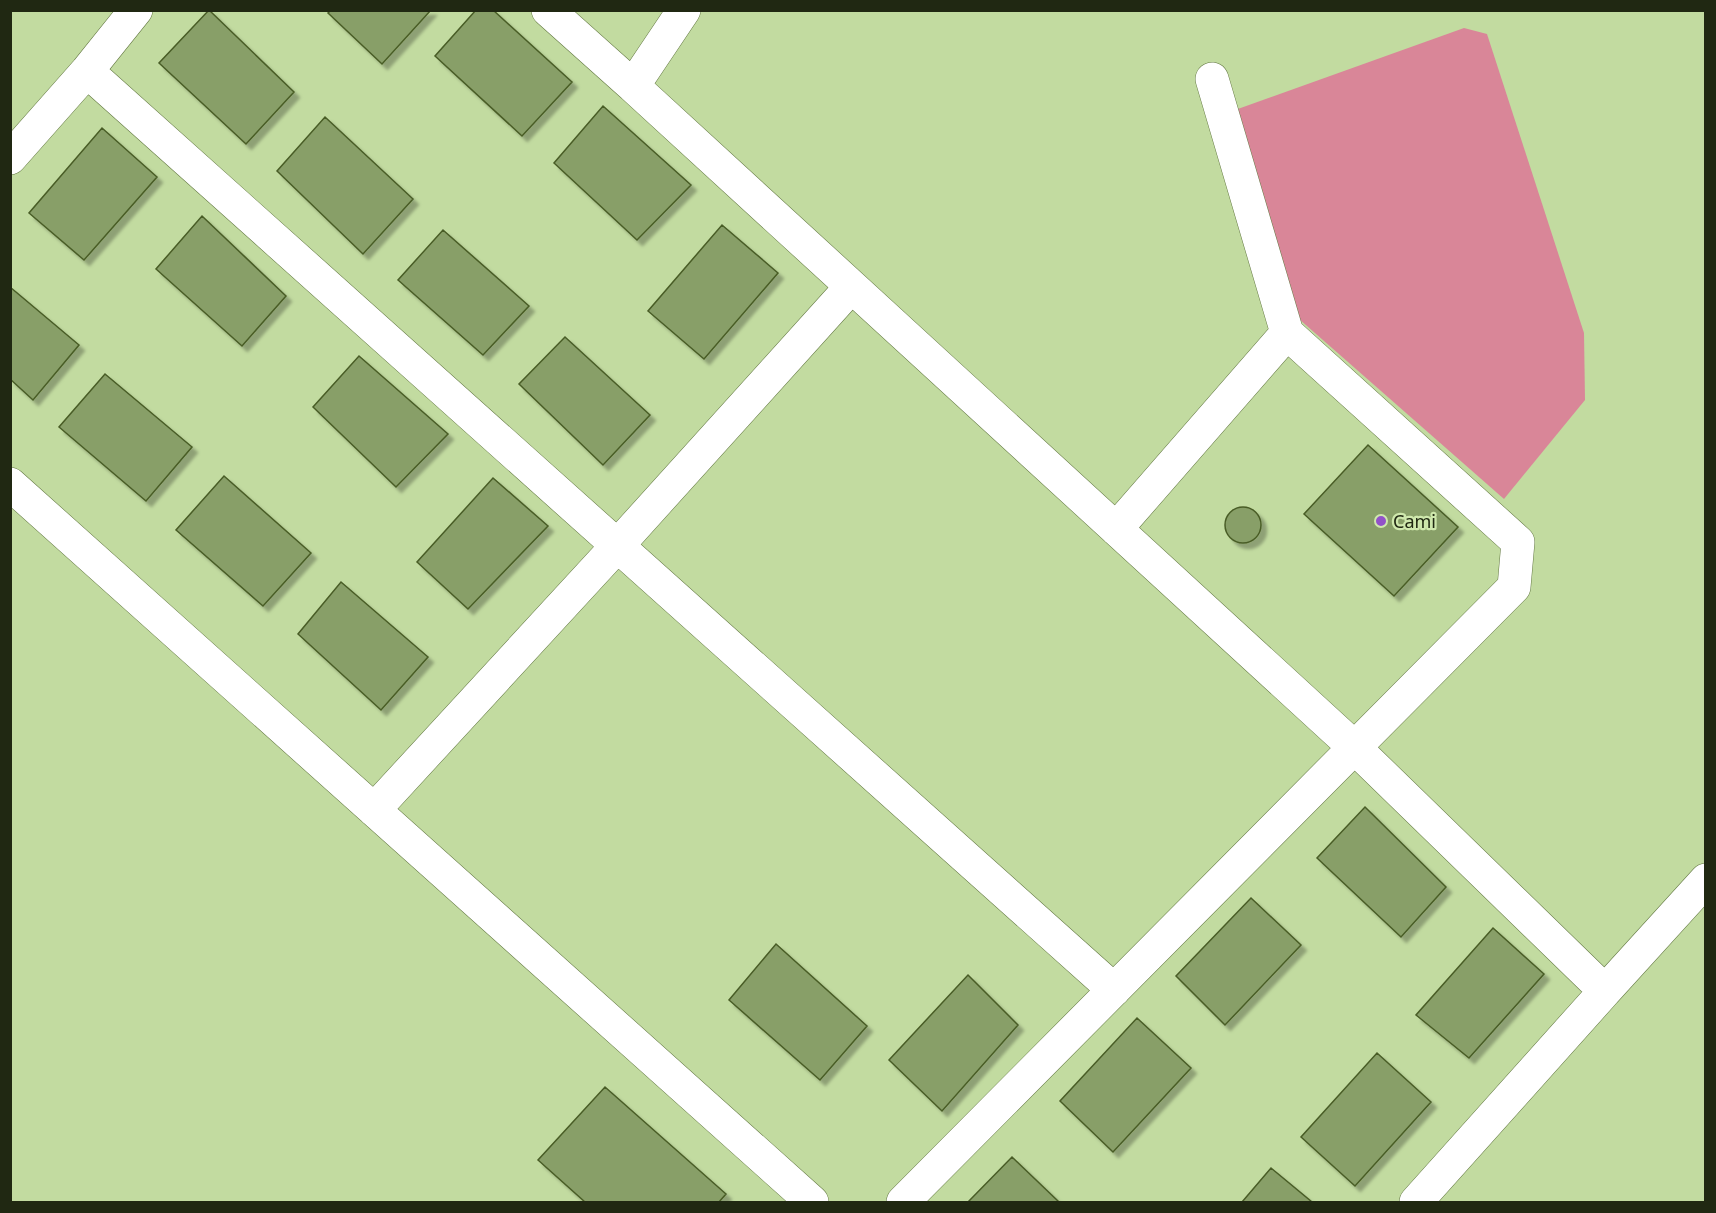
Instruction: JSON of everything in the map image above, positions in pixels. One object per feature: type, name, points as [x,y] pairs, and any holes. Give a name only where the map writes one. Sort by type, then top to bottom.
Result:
[{"type":"street","points":[[10,158],[87,71],[136,10]]},
{"type":"street","points":[[548,10],[1354,747],[1605,991]]},
{"type":"street","points":[[633,86],[684,10]]},
{"type":"street","points":[[87,71],[1114,990]]},
{"type":"street","points":[[903,1203],[1514,587],[1518,542],[1287,333],[1212,79]]},
{"type":"street","points":[[374,810],[851,287]]},
{"type":"street","points":[[1116,529],[1287,333]]},
{"type":"street","points":[[10,484],[812,1203]]},
{"type":"street","points":[[1416,1203],[1706,880]]},
{"type":"shaded area","points":[[1464,28],[1487,34],[1584,333],[1585,400],[1504,499],[1299,319],[1235,110]]},
{"type":"building","points":[[209,10],[294,92],[246,144],[159,63]]},
{"type":"building","points":[[331,10],[431,10],[382,64],[328,13]]},
{"type":"building","points":[[476,10],[493,10],[572,82],[522,136],[435,56]]},
{"type":"building","points":[[603,106],[691,185],[637,240],[554,163]]},
{"type":"building","points":[[325,117],[413,199],[363,254],[277,171]]},
{"type":"building","points":[[102,128],[157,177],[84,260],[29,213]]},
{"type":"building","points":[[202,216],[286,296],[242,346],[156,269]]},
{"type":"building","points":[[722,225],[778,273],[704,359],[648,311]]},
{"type":"building","points":[[443,230],[529,306],[483,355],[398,280]]},
{"type":"building","points":[[10,287],[79,345],[33,400],[10,379]]},
{"type":"building","points":[[565,337],[650,415],[603,465],[519,384]]},
{"type":"building","points":[[359,356],[448,434],[396,487],[313,407]]},
{"type":"building","points":[[105,374],[192,447],[146,501],[59,427]]},
{"type":"building","name":"Cami","points":[[1368,445],[1458,527],[1394,596],[1304,514]]},
{"type":"building","points":[[224,476],[311,553],[263,606],[176,530]]},
{"type":"building","points":[[493,478],[548,526],[468,609],[417,562]]},
{"type":"building","points":[[1243,507],[1256,512],[1261,525],[1256,538],[1243,543],[1230,538],[1225,525],[1230,512]]},
{"type":"building","points":[[341,582],[428,657],[381,710],[298,634]]},
{"type":"building","points":[[1365,807],[1446,887],[1401,937],[1317,858]]},
{"type":"building","points":[[1251,898],[1301,945],[1225,1025],[1176,976]]},
{"type":"building","points":[[1493,928],[1544,974],[1469,1058],[1416,1015]]},
{"type":"building","points":[[776,944],[867,1026],[820,1080],[729,1000]]},
{"type":"building","points":[[968,975],[1018,1025],[942,1111],[889,1060]]},
{"type":"building","points":[[1137,1018],[1191,1068],[1113,1152],[1060,1101]]},
{"type":"building","points":[[1377,1053],[1431,1102],[1355,1186],[1301,1137]]},
{"type":"building","points":[[605,1087],[726,1194],[719,1202],[585,1202],[538,1160]]},
{"type":"building","points":[[1012,1157],[1059,1202],[968,1202]]},
{"type":"building","points":[[1271,1168],[1312,1202],[1242,1202]]},
{"type":"place","name":"Cami","points":[[1381,521]]}]
